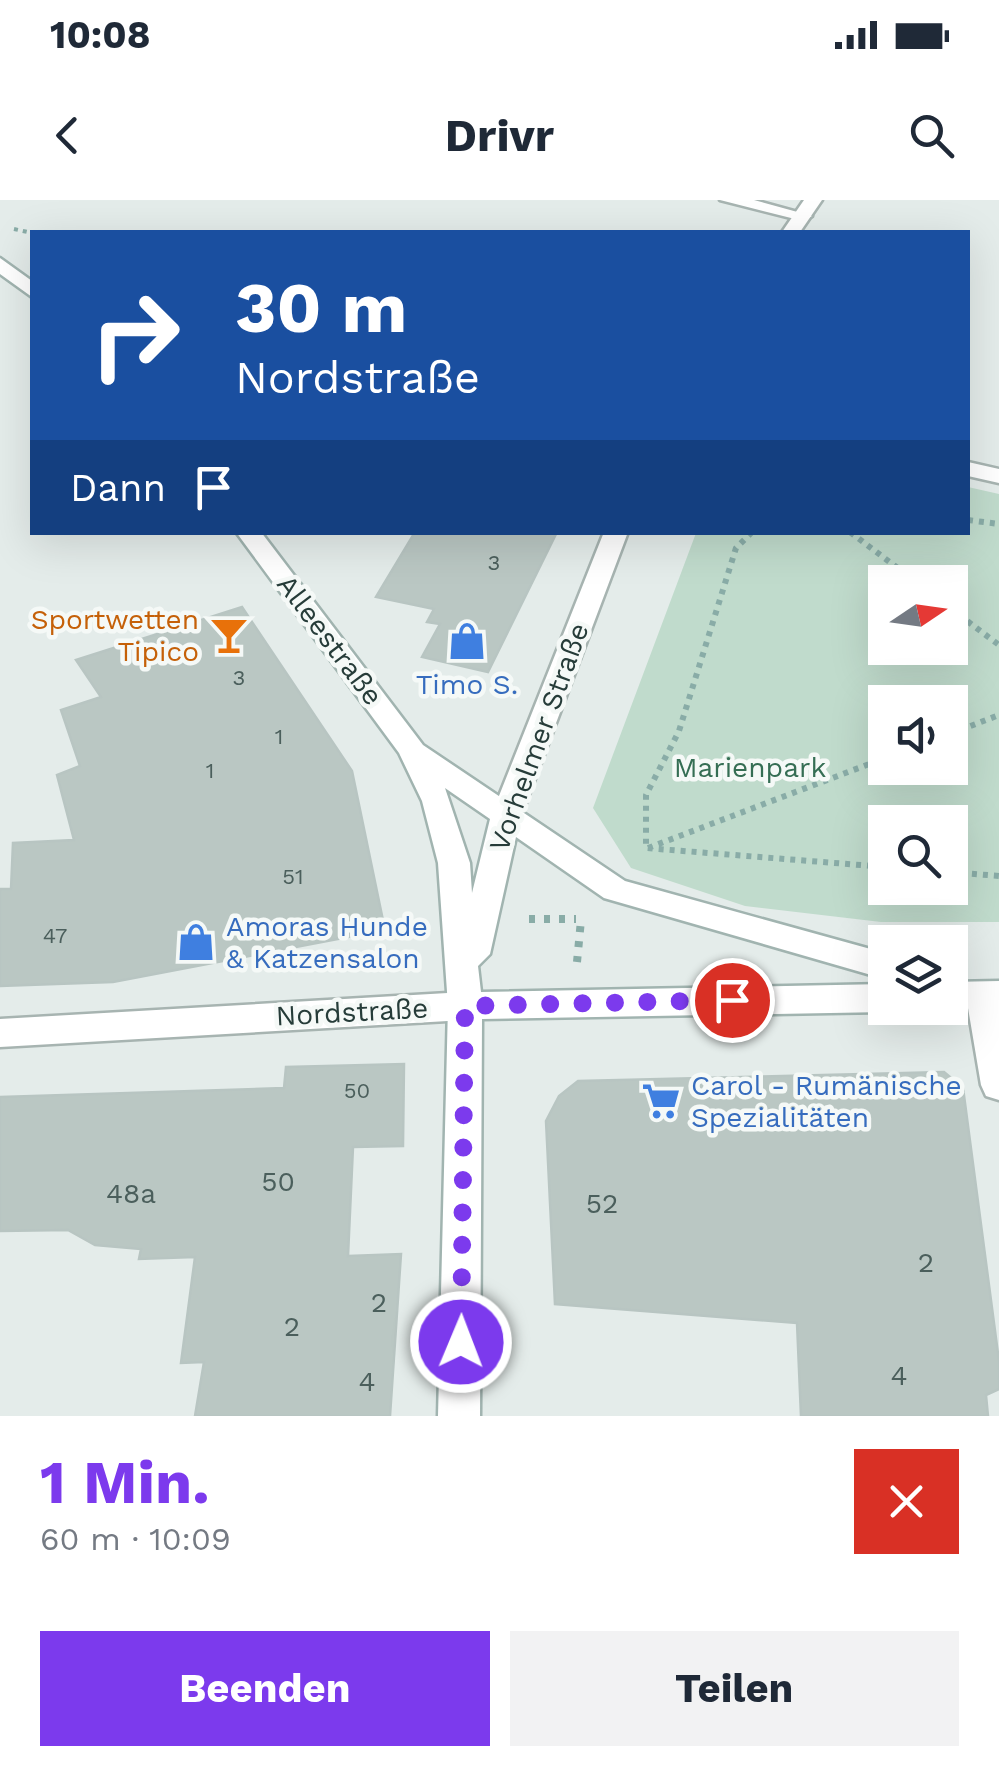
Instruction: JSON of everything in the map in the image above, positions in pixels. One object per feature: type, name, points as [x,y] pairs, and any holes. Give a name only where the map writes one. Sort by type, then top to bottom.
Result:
[{"type":"main road","points":[[729,200],[802,216]]},
{"type":"main road","points":[[0,264],[30,289]]},
{"type":"main road","points":[[970,469],[999,476]]},
{"type":"main road","name":"Alleestraße","points":[[250,535],[411,749],[437,801],[454,863],[465,1006]]},
{"type":"main road","name":"Vorhelmer Straße","points":[[465,1006],[480,920],[506,816],[615,535]]},
{"type":"main road","name":"Alleestraße","points":[[411,749],[615,890],[868,961]]},
{"type":"main road","points":[[971,993],[999,1085]]},
{"type":"main road","name":"Nordstraße","points":[[0,1033],[465,1006],[868,998]]},
{"type":"main road","points":[[460,1416],[465,1006]]},
{"type":"path","points":[[970,520],[999,524]]},
{"type":"path","points":[[646,848],[646,794],[679,731],[736,548],[749,535]]},
{"type":"path","points":[[854,535],[894,565]]},
{"type":"path","points":[[968,622],[999,645]]},
{"type":"path","points":[[968,727],[999,716]]},
{"type":"path","points":[[480,920],[581,918],[615,890],[646,848],[868,764]]},
{"type":"path","points":[[646,848],[868,866]]},
{"type":"path","points":[[968,873],[999,876]]},
{"type":"green space","name":"Marienpark","points":[[970,487],[999,494],[999,922],[881,922],[745,906],[631,868],[593,808],[695,535],[970,535]]},
{"type":"building","points":[[413,535],[556,535],[488,672],[422,657],[440,624],[427,622],[434,609],[376,597]]},
{"type":"building","points":[[242,607],[352,771],[385,930],[113,982],[0,986],[0,889],[11,889],[13,843],[74,840],[57,775],[80,766],[61,710],[101,697],[76,660]]},
{"type":"building","points":[[404,1064],[403,1146],[353,1147],[348,1256],[401,1254],[390,1416],[195,1416],[204,1362],[181,1363],[195,1257],[139,1259],[141,1249],[95,1245],[68,1230],[0,1231],[0,1097],[284,1088],[286,1067]]},
{"type":"building","points":[[944,1072],[963,1088],[999,1361],[999,1389],[986,1395],[988,1416],[801,1416],[797,1323],[555,1304],[546,1121],[559,1096],[578,1081]]},
{"type":"place","name":"Sportwetten Tipico","points":[[229,635]]},
{"type":"place","name":"Timo S.","points":[[467,641]]},
{"type":"place","name":"Amoras Hunde & Katzensalon","points":[[196,942]]},
{"type":"place","name":"Carol - Rumänische Spezialitäten","points":[[661,1101]]},
{"type":"route","points":[[461,1342],[465,1006],[732,1000]]}]
